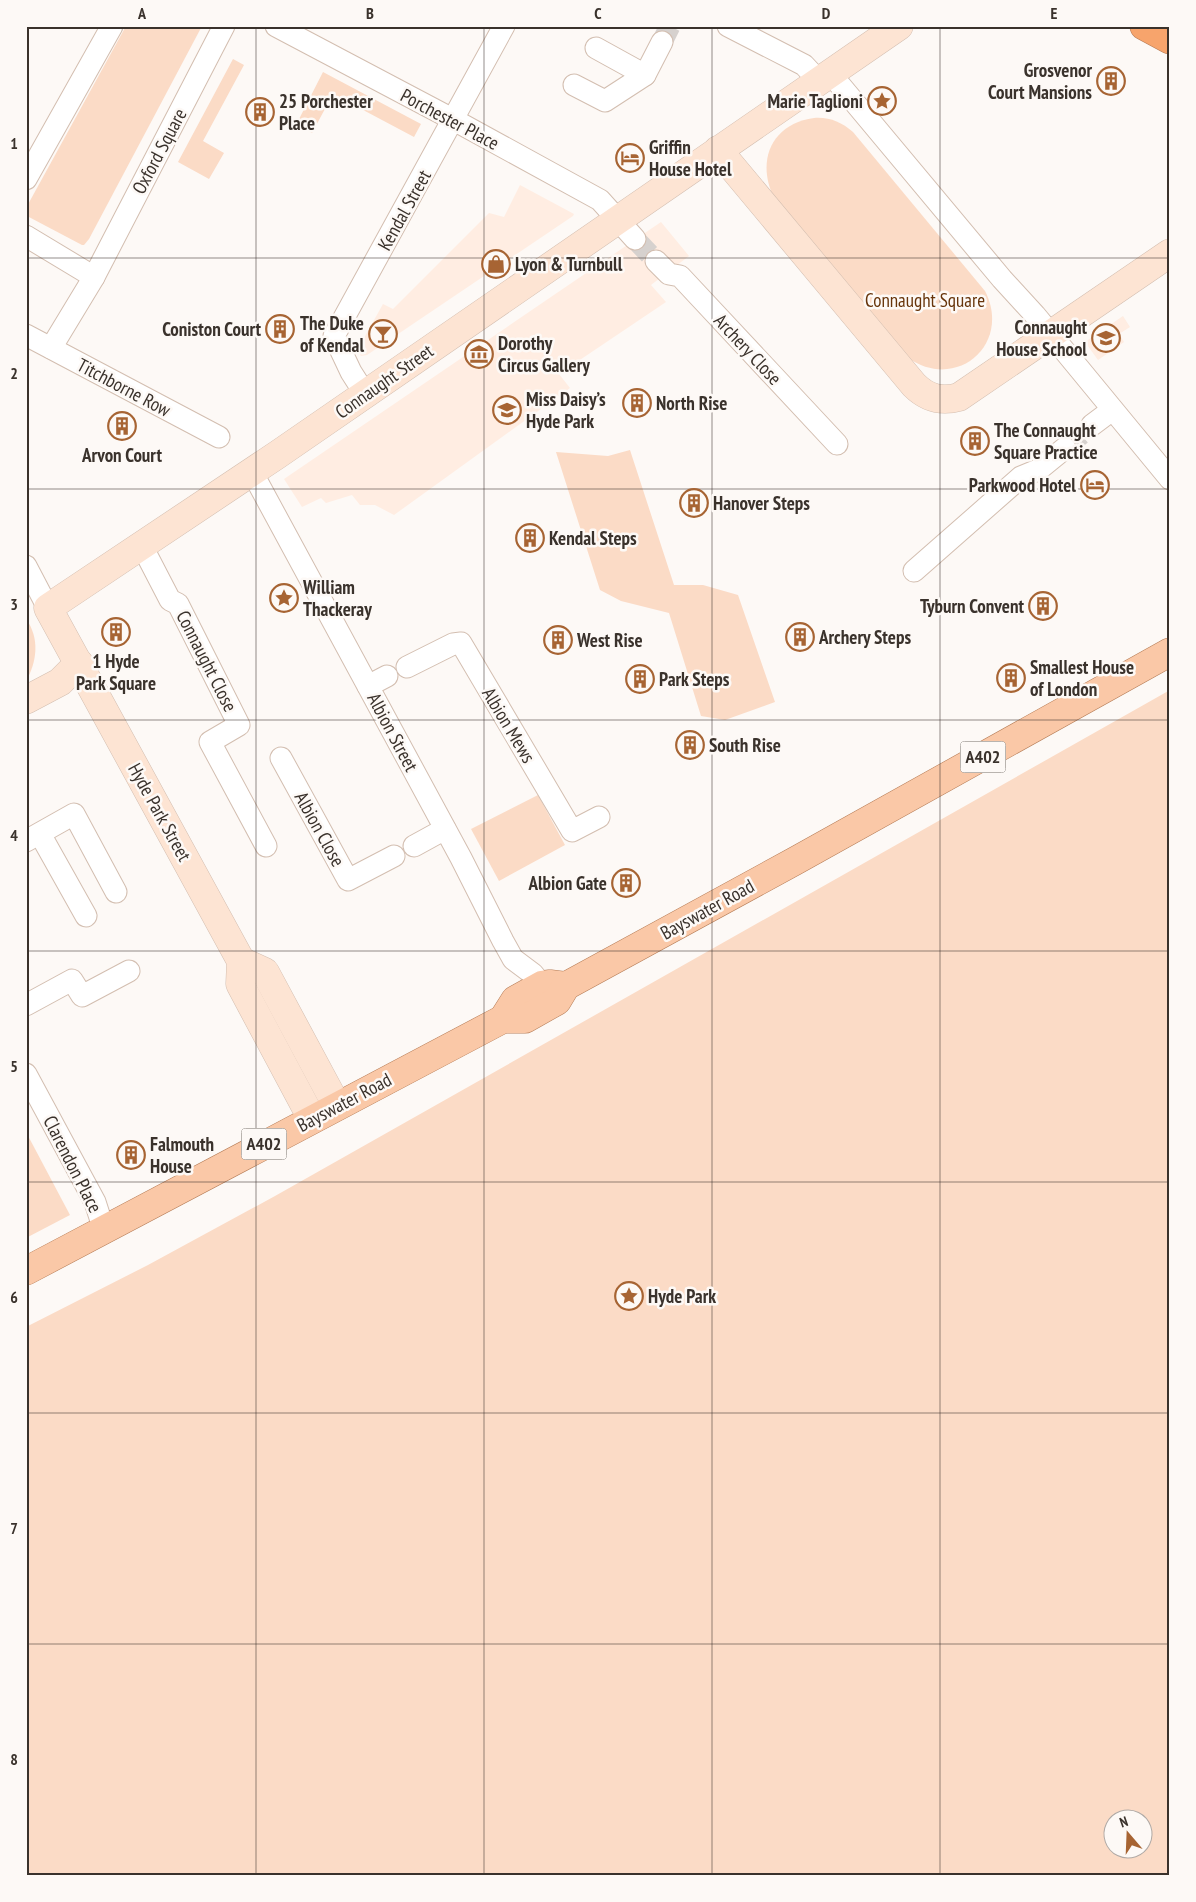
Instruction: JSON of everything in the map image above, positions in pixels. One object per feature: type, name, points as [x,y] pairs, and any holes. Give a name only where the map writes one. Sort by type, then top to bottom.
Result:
[{"type":"highway","points":[[1144,26],[1170,40]]},
{"type":"main road","name":"Bayswater Road","points":[[26,1271],[503,1019],[515,1000],[554,986],[795,861],[1170,652]]},
{"type":"street","points":[[26,179],[112,26]]},
{"type":"street","name":"Oxford Square","points":[[51,348],[94,277],[224,26]]},
{"type":"street","name":"Porchester Place","points":[[276,26],[454,120],[601,201],[626,229]]},
{"type":"street","name":"Kendal Street","points":[[365,394],[351,372],[334,336],[504,26]]},
{"type":"street","points":[[728,26],[824,77],[1051,335],[1112,410],[1166,467]]},
{"type":"street","points":[[899,26],[718,150],[914,385],[928,396],[944,400],[959,397],[1170,253]]},
{"type":"street","points":[[574,84],[605,101],[645,75],[662,42]]},
{"type":"street","points":[[596,48],[645,75]]},
{"type":"street","name":"Connaught Street","points":[[48,608],[365,394],[626,229],[718,150]]},
{"type":"street","points":[[26,236],[94,277]]},
{"type":"street","name":"Archery Close","points":[[656,261],[669,274],[680,276],[837,444]]},
{"type":"street","name":"Titchborne Row","points":[[28,336],[219,437]]},
{"type":"street","points":[[1092,426],[1112,410]]},
{"type":"street","points":[[914,571],[1020,477],[1038,470],[1065,448]]},
{"type":"street","name":"Albion Street","points":[[252,472],[513,959],[533,974],[554,986]]},
{"type":"street","name":"Connaught Close","points":[[142,546],[170,600],[178,604],[239,725],[210,742],[266,846]]},
{"type":"street","points":[[26,566],[48,608]]},
{"type":"street","name":"Hyde Park Street","points":[[48,608],[241,960]]},
{"type":"street","name":"Albion Mews","points":[[407,666],[453,644],[461,643],[572,831],[599,817]]},
{"type":"street","points":[[26,700],[60,682],[78,663]]},
{"type":"street","points":[[368,686],[388,676]]},
{"type":"street","name":"Albion Close","points":[[281,758],[348,880],[394,856]]},
{"type":"street","points":[[86,916],[33,837],[74,814],[116,892]]},
{"type":"street","points":[[414,846],[445,829]]},
{"type":"street","points":[[312,1119],[240,984],[241,960],[264,972],[337,1106]]},
{"type":"street","points":[[26,1005],[72,980],[82,996],[129,971]]},
{"type":"street","name":"Clarendon Place","points":[[26,1074],[95,1202],[104,1230]]},
{"type":"shaded area","points":[[520,185],[574,214],[573,216],[367,355],[361,356],[358,352],[359,347],[383,304],[393,309],[489,213],[504,217]]},
{"type":"shaded area","points":[[661,222],[689,256],[651,285],[666,302],[559,374],[570,388],[394,515],[375,505],[360,505],[352,495],[326,503],[321,498],[302,507],[284,479]]},
{"type":"shaded area","name":"Connaught House School","points":[[1123,316],[1130,327],[1119,334],[1124,342],[1098,360],[1085,342]]},
{"type":"green space","points":[[126,26],[202,26],[89,239],[82,245],[27,216],[26,208]]},
{"type":"green space","points":[[233,59],[244,65],[203,141],[224,153],[209,179],[178,162]]},
{"type":"green space","points":[[323,72],[421,124],[414,137],[333,94],[312,133],[296,125]]},
{"type":"green space","name":"Connaught Square","points":[[814,118],[825,118],[835,121],[853,132],[985,291],[991,310],[991,329],[985,344],[975,357],[961,366],[944,369],[926,367],[908,358],[774,198],[767,171],[767,158],[771,146],[787,128]]},
{"type":"green space","points":[[630,450],[674,585],[703,585],[738,595],[775,702],[725,720],[701,716],[669,613],[621,601],[600,590],[556,452],[608,456]]},
{"type":"green space","points":[[26,619],[35,642],[35,658],[26,681]]},
{"type":"green space","name":"Hyde Park","points":[[1170,690],[1170,1876],[26,1876],[26,1327],[148,1265],[275,1196]]},
{"type":"green space","points":[[538,795],[565,845],[499,881],[471,829]]},
{"type":"green space","points":[[26,1132],[70,1215],[26,1238]]},
{"type":"tunnel","points":[[662,42],[670,26]]},
{"type":"tunnel","points":[[635,239],[656,261]]},
{"type":"tunnel","points":[[1065,448],[1092,425]]},
{"type":"place","name":"Grosvenor Court Mansions","points":[[1111,81]]},
{"type":"place","name":"Marie Taglioni","points":[[882,101]]},
{"type":"place","name":"25 Porchester Place","points":[[260,112]]},
{"type":"place","name":"Griffin House Hotel","points":[[630,158]]},
{"type":"place","name":"Lyon & Turnbull","points":[[496,264]]},
{"type":"place","name":"Coniston Court","points":[[280,329]]},
{"type":"place","name":"The Duke of Kendal","points":[[383,334]]},
{"type":"place","name":"Connaught House School","points":[[1106,338]]},
{"type":"place","name":"Dorothy Circus Gallery","points":[[479,354]]},
{"type":"place","name":"North Rise","points":[[637,403]]},
{"type":"place","name":"Miss Daisy’s Hyde Park","points":[[507,410]]},
{"type":"place","name":"Arvon Court","points":[[122,426]]},
{"type":"place","name":"The Connaught Square Practice","points":[[975,441]]},
{"type":"place","name":"Parkwood Hotel","points":[[1095,485]]},
{"type":"place","name":"Hanover Steps","points":[[694,503]]},
{"type":"place","name":"Kendal Steps","points":[[530,538]]},
{"type":"place","name":"William Thackeray","points":[[284,598]]},
{"type":"place","name":"Tyburn Convent","points":[[1043,606]]},
{"type":"place","name":"1 Hyde Park Square","points":[[116,632]]},
{"type":"place","name":"Archery Steps","points":[[800,637]]},
{"type":"place","name":"West Rise","points":[[558,640]]},
{"type":"place","name":"Smallest House of London","points":[[1011,678]]},
{"type":"place","name":"Park Steps","points":[[640,679]]},
{"type":"place","name":"South Rise","points":[[690,745]]},
{"type":"place","name":"Albion Gate","points":[[626,883]]},
{"type":"place","name":"Falmouth House","points":[[131,1155]]},
{"type":"place","name":"Hyde Park","points":[[629,1296]]}]
